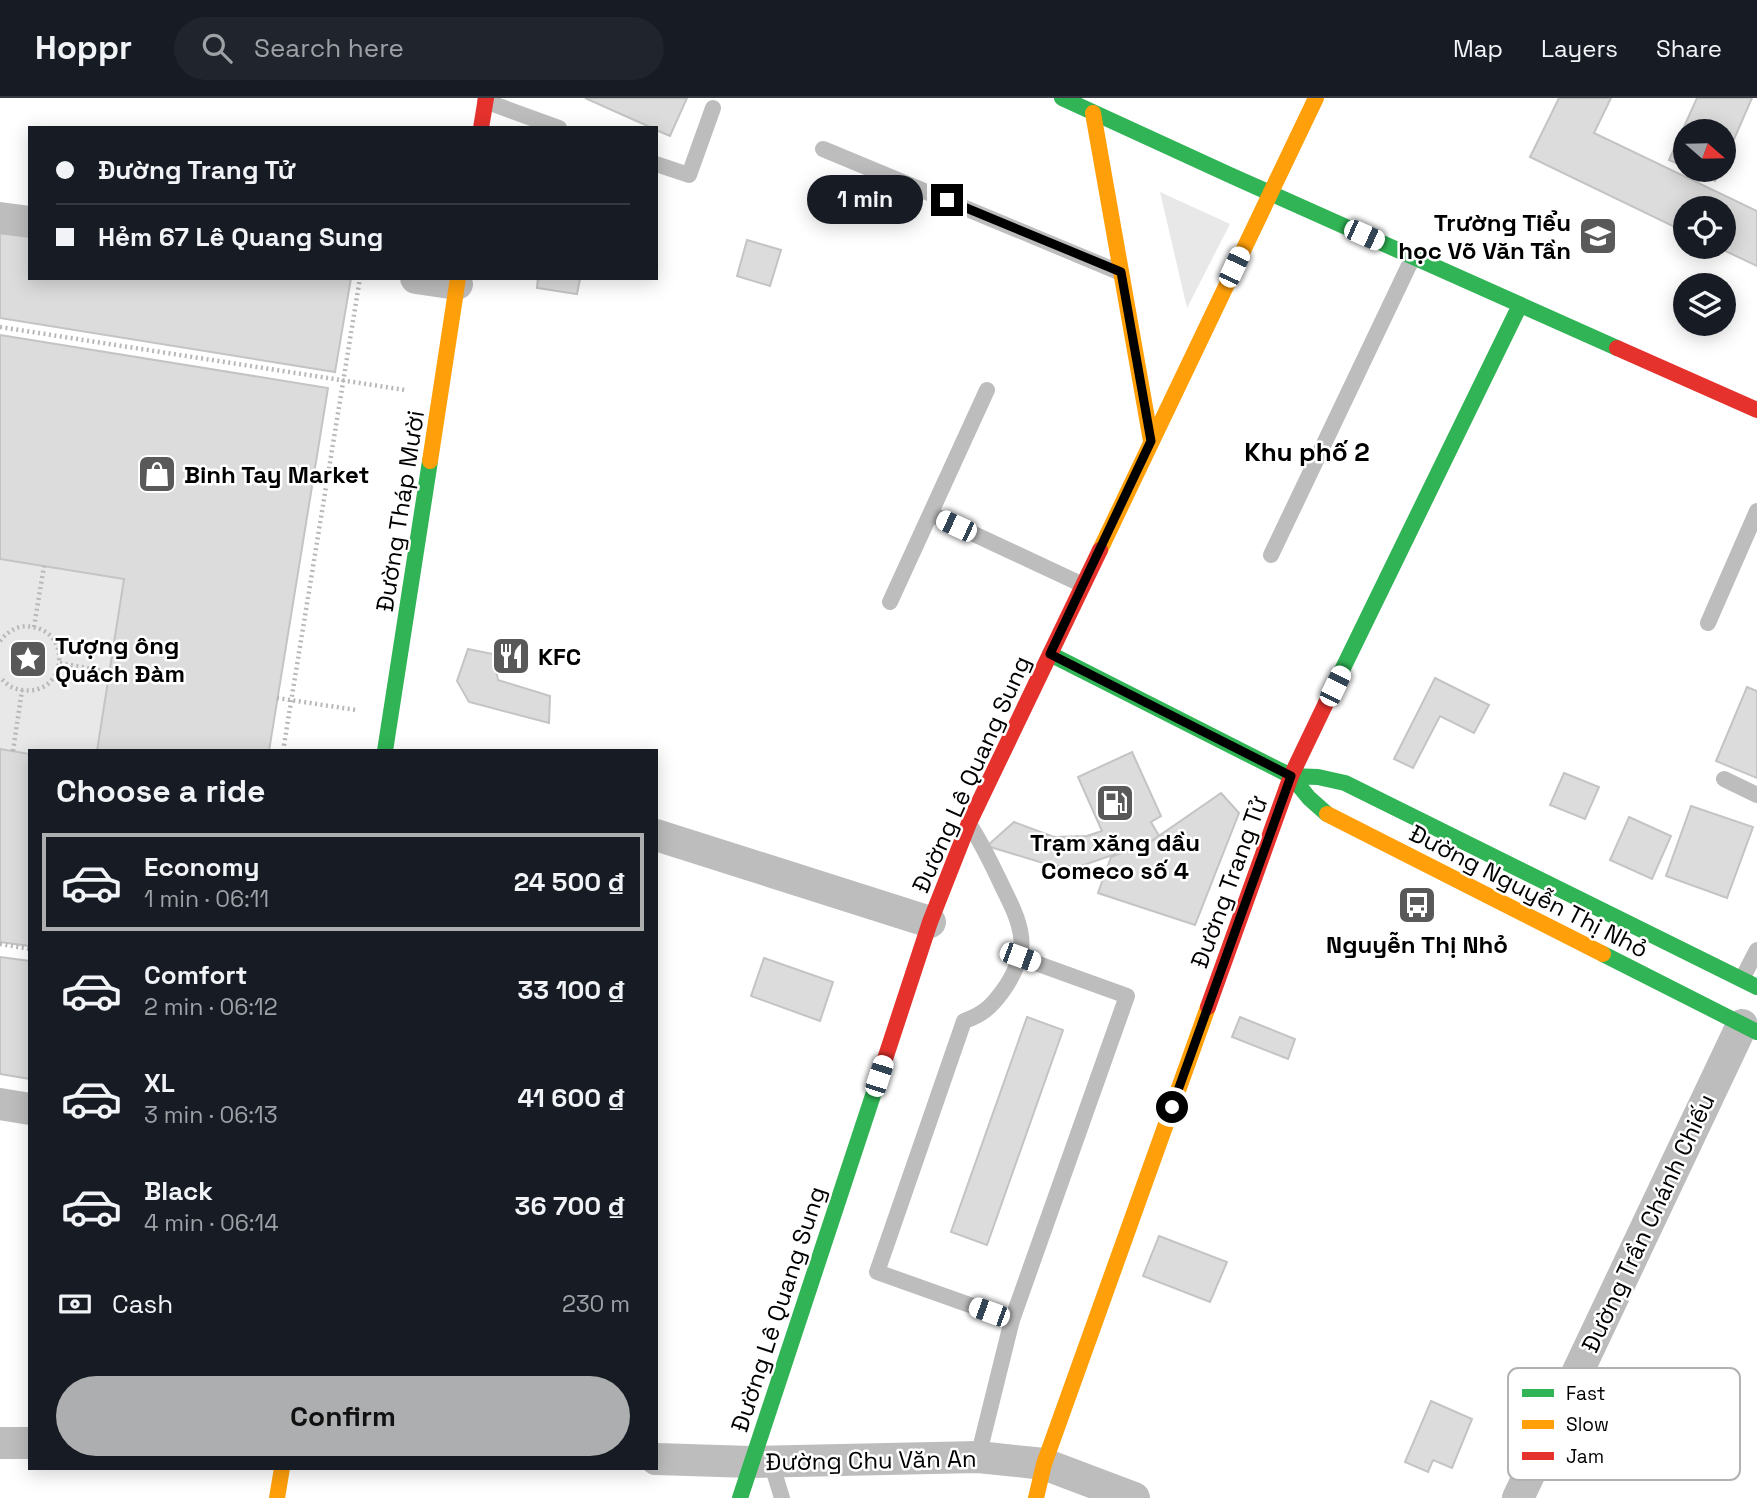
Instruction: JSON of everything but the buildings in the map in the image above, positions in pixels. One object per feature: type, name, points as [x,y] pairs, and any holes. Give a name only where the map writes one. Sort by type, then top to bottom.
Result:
[{"type":"main road","points":[[1062,98],[1757,411]]},
{"type":"main road","name":"Đường Lê Quang Sung","points":[[740,1498],[761,1462],[930,922],[969,823],[1316,98]]},
{"type":"main road","points":[[481,126],[486,99]]},
{"type":"main road","points":[[1093,113],[1118,103]]},
{"type":"main road","points":[[1093,113],[1151,441]]},
{"type":"main road","name":"Đường Tháp Mười","points":[[387,749],[458,281]]},
{"type":"main road","name":"Đường Trang Tử","points":[[1036,1498],[1044,1464],[1291,776],[1520,304]]},
{"type":"main road","name":"Đường Nguyễn Thị Nhỏ","points":[[1050,654],[1291,776],[1302,792],[1330,816],[1751,1014]]},
{"type":"main road","name":"Đường Nguyễn Thị Nhỏ","points":[[1291,776],[1309,775],[1345,783],[1757,987]]},
{"type":"main road","points":[[277,1498],[282,1470]]},
{"type":"street","points":[[0,218],[28,222]]},
{"type":"street","points":[[658,836],[930,922]]},
{"type":"street","name":"Đường Trần Chánh Chiếu","points":[[1581,1368],[1751,1014]]},
{"type":"street","points":[[0,1104],[28,1109]]},
{"type":"street","points":[[0,1443],[28,1444]]},
{"type":"street","name":"Đường Chu Văn An","points":[[658,1459],[761,1462],[978,1457],[1044,1464],[1134,1498]]},
{"type":"street","name":"Đường Trần Chánh Chiếu","points":[[1518,1498],[1527,1480]]},
{"type":"lane","points":[[486,99],[554,126]]},
{"type":"lane","points":[[658,164],[689,175],[713,108]]},
{"type":"lane","points":[[823,149],[1121,272]]},
{"type":"lane","points":[[1271,555],[1413,257]]},
{"type":"lane","points":[[891,602],[987,390]]},
{"type":"lane","points":[[1708,623],[1757,510]]},
{"type":"lane","points":[[931,514],[1083,585]]},
{"type":"lane","points":[[1724,779],[1757,795]]},
{"type":"lane","points":[[969,823],[1014,911],[1021,937],[1020,957],[1009,983],[995,1002],[979,1016],[964,1021],[877,1272],[1012,1320]]},
{"type":"lane","points":[[1742,980],[1757,950]]},
{"type":"lane","points":[[978,1457],[1012,1320],[1127,996],[1020,957]]},
{"type":"lane","points":[[761,1462],[782,1498]]},
{"type":"path","points":[[283,749],[360,280]]},
{"type":"path","points":[[0,327],[440,396]]},
{"type":"path","points":[[34,627],[44,566]]},
{"type":"path","points":[[0,641],[9,632],[28,625],[48,633],[60,652],[56,674],[49,684],[39,689],[22,690],[8,685],[0,677]]},
{"type":"path","points":[[60,663],[109,672]]},
{"type":"path","points":[[13,751],[22,690]]},
{"type":"path","points":[[277,698],[391,715]]},
{"type":"path","points":[[0,944],[28,949]]},
{"type":"shaded area","points":[[1160,192],[1230,224],[1187,308]]},
{"type":"shaded area","points":[[0,559],[124,579],[97,749],[28,749],[28,754],[0,749]]},
{"type":"traffic: fast","points":[[1062,98],[1617,348]]},
{"type":"traffic: fast","points":[[1326,703],[1520,305]]},
{"type":"traffic: fast","points":[[385,749],[430,461]]},
{"type":"traffic: fast","points":[[1050,654],[1291,776],[1327,814]]},
{"type":"traffic: fast","points":[[1291,776],[1318,777],[1345,783],[1757,987]]},
{"type":"traffic: fast","points":[[1603,954],[1757,1032]]},
{"type":"traffic: fast","points":[[740,1498],[885,1059]]},
{"type":"traffic: slow","points":[[1100,550],[1316,98]]},
{"type":"traffic: slow","points":[[1093,113],[1151,441]]},
{"type":"traffic: slow","points":[[430,461],[458,280]]},
{"type":"traffic: slow","points":[[1327,814],[1603,954]]},
{"type":"traffic: slow","points":[[1036,1498],[1044,1464],[1208,1007]]},
{"type":"traffic: slow","points":[[277,1498],[282,1470]]},
{"type":"traffic: jam","points":[[481,126],[486,98]]},
{"type":"traffic: jam","points":[[1617,348],[1757,410]]},
{"type":"traffic: jam","points":[[885,1059],[930,922],[969,823],[1100,550]]},
{"type":"traffic: jam","points":[[1208,1007],[1291,776],[1326,703]]},
{"type":"place","name":"Trường Tiểu học Võ Văn Tần","points":[[1598,236]]},
{"type":"place","name":"Binh Tay Market","points":[[157,474]]},
{"type":"place","name":"KFC","points":[[511,656]]},
{"type":"place","name":"Tượng ông Quách Đàm","points":[[28,659]]},
{"type":"place","name":"Trạm xăng dầu Comeco số 4","points":[[1115,803]]},
{"type":"place","name":"Nguyễn Thị Nhỏ","points":[[1417,905]]},
{"type":"district","name":"Khu phố 2","points":[[1307,452]]},
{"type":"route","points":[[947,200],[1121,272],[1151,441],[1050,654],[1291,776],[1172,1107]]}]
